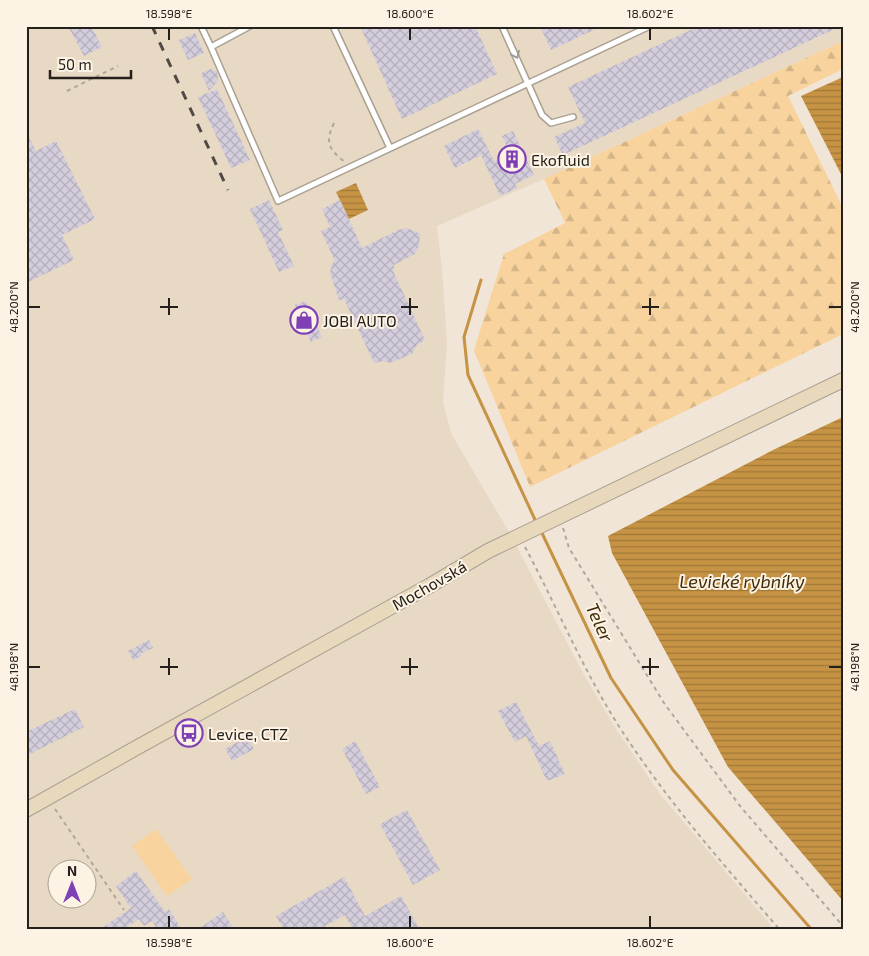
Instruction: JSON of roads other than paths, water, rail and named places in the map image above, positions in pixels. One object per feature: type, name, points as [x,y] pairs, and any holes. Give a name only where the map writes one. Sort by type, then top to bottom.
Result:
[{"type":"street","name":"Mochovská","points":[[26,810],[429,586],[488,551],[553,518],[843,380]]},
{"type":"lane","points":[[200,26],[278,201],[650,26]]},
{"type":"lane","points":[[211,47],[250,26]]},
{"type":"lane","points":[[334,26],[390,148]]},
{"type":"lane","points":[[502,26],[542,115],[551,123],[574,117]]},
{"type":"water","points":[[843,77],[843,178],[801,96]]},
{"type":"water","points":[[356,183],[368,210],[349,219],[336,192]]},
{"type":"water","name":"Levické rybníky","points":[[843,417],[843,901],[728,767],[612,553],[608,536],[773,450]]},
{"type":"waterway","name":"Teler","points":[[481,280],[464,337],[468,375],[537,524]]},
{"type":"waterway","name":"Teler","points":[[540,529],[611,678],[673,770],[812,930]]},
{"type":"railway","points":[[152,26],[228,190]]},
{"type":"place","name":"Ekofluid","points":[[512,159]]},
{"type":"place","name":"JOBI AUTO","points":[[304,320]]},
{"type":"place","name":"Levice, CTZ","points":[[189,733]]}]
